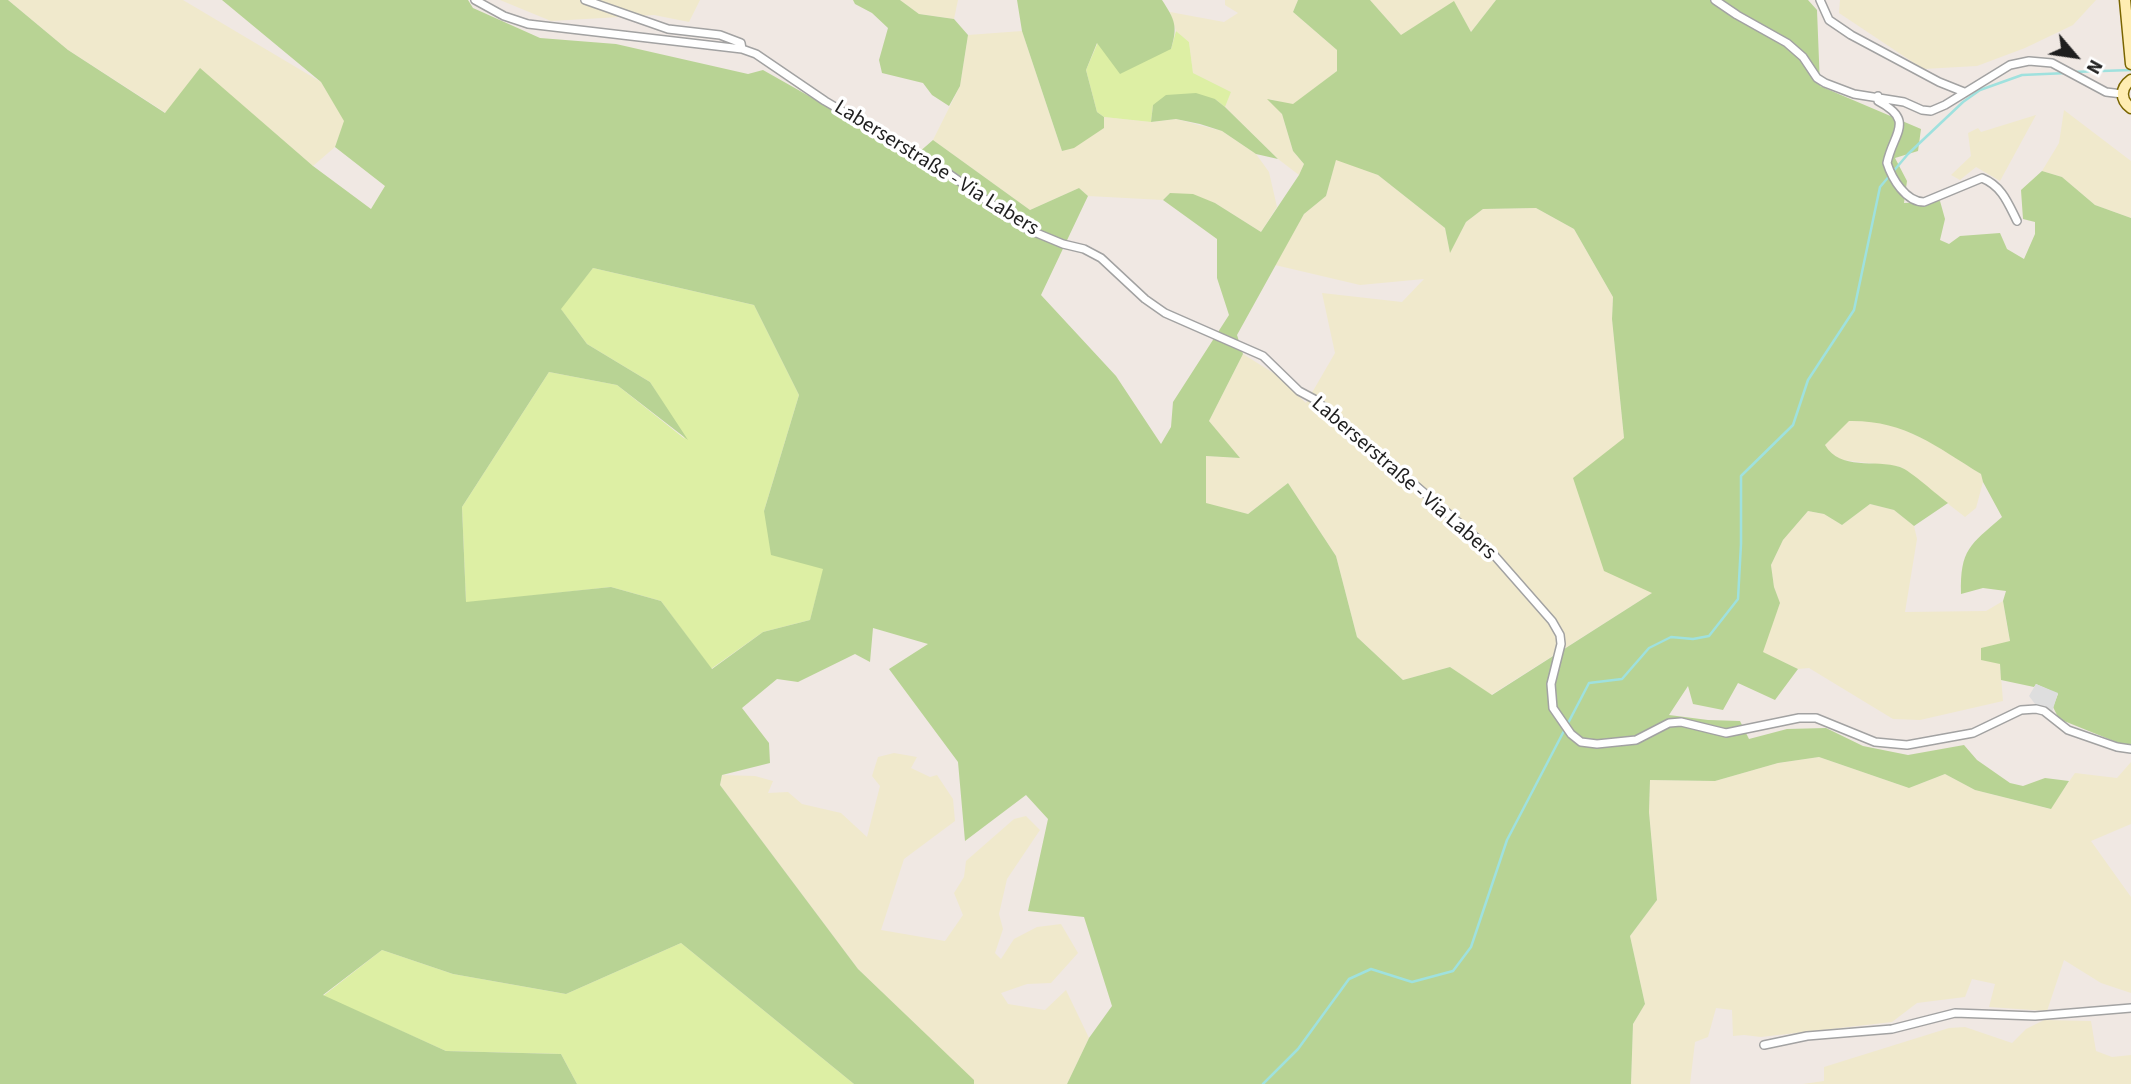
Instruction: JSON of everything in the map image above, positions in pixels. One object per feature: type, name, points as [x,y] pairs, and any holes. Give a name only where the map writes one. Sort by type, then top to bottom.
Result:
[{"type":"main road","points":[[2125,0],[2131,64]]},
{"type":"main road","points":[[2131,80],[2122,94],[2125,103],[2131,108]]},
{"type":"street","points":[[475,0],[504,16],[528,24],[742,49]]},
{"type":"street","name":"Laberserstraße - Via Labers","points":[[585,0],[668,29],[729,37],[741,43],[742,49],[756,54],[825,101],[945,171],[1027,229],[1063,244],[1084,249],[1101,258],[1145,299],[1166,313],[1263,356],[1299,391],[1314,399],[1343,423],[1487,547],[1552,621],[1560,635],[1561,644],[1550,693],[1553,708],[1571,734],[1581,741],[1597,744],[1636,740],[1669,723],[1681,722],[1726,733],[1799,718],[1816,718],[1874,742],[1907,745],[1973,733],[2021,710],[2036,709],[2068,730],[2117,747],[2131,749]]},
{"type":"street","points":[[1715,0],[1787,43],[1803,57],[1817,78],[1854,94],[1878,96],[1931,111],[2010,65],[2029,61],[2052,63],[2106,92],[2122,94]]},
{"type":"street","points":[[1820,0],[1829,20],[1939,82],[1964,92]]},
{"type":"street","points":[[1878,96],[1878,101],[1893,109],[1899,116],[1898,138],[1887,163],[1909,198],[1924,202],[1982,178],[1991,181],[2003,191],[2017,221]]},
{"type":"street","points":[[1764,1045],[1817,1035],[1892,1029],[1955,1013],[2035,1016],[2131,1008]]},
{"type":"shaded area","points":[[8,0],[183,0],[321,82],[345,121],[335,147],[313,166],[200,69],[166,113],[68,50]]},
{"type":"shaded area","points":[[500,0],[700,0],[689,22],[654,15],[551,21]]},
{"type":"shaded area","points":[[900,0],[958,0],[954,19],[919,14]]},
{"type":"shaded area","points":[[1225,0],[1298,0],[1293,12],[1337,50],[1337,71],[1293,105],[1269,99],[1282,114],[1293,151],[1304,164],[1299,175],[1278,159],[1225,107],[1231,92],[1193,73],[1189,42],[1176,31],[1170,12],[1224,22],[1238,13],[1225,5]]},
{"type":"shaded area","points":[[1370,0],[1496,0],[1471,32],[1454,2],[1401,35]]},
{"type":"shaded area","points":[[1840,0],[2096,0],[2073,25],[2025,48],[1977,66],[1923,69],[1839,13]]},
{"type":"shaded area","points":[[1022,31],[1062,151],[1103,128],[1104,117],[1151,122],[1176,119],[1222,131],[1256,154],[1269,172],[1277,207],[1261,232],[1215,203],[1170,193],[1163,200],[1088,196],[1079,188],[1030,210],[933,140],[960,86],[968,35]]},
{"type":"shaded area","points":[[2064,110],[2131,161],[2131,218],[2095,205],[2062,177],[2042,171],[2059,143]]},
{"type":"shaded area","points":[[2036,115],[2000,181],[1976,167],[1960,180],[1951,175],[1971,156],[1968,133],[1978,128],[1981,132]]},
{"type":"shaded area","points":[[1336,159],[1378,175],[1445,228],[1450,252],[1466,222],[1483,209],[1536,208],[1574,229],[1613,297],[1612,319],[1624,438],[1652,593],[1491,695],[1450,667],[1403,680],[1357,637],[1336,556],[1288,483],[1248,514],[1206,504],[1206,456],[1239,458],[1209,421],[1243,354],[1275,374],[1306,403],[1335,353],[1322,293],[1402,302],[1424,279],[1360,285],[1275,265],[1304,214],[1326,196]]},
{"type":"shaded area","points":[[1849,420],[1874,420],[1894,425],[1932,443],[1981,474],[1983,482],[1976,508],[1965,517],[1901,467],[1843,460],[1830,454],[1825,445]]},
{"type":"shaded area","points":[[1870,504],[1894,510],[1914,526],[1917,539],[1905,612],[1986,611],[2003,601],[2010,642],[1982,648],[2000,664],[2003,701],[1920,720],[1893,719],[1809,668],[1798,669],[1762,652],[1780,603],[1774,587],[1771,565],[1783,540],[1808,511],[1824,514],[1842,525]]},
{"type":"shaded area","points":[[2036,684],[2058,693],[2052,712],[2035,704],[2029,696]]},
{"type":"shaded area","points":[[894,753],[917,757],[911,768],[930,777],[937,775],[953,799],[955,821],[904,859],[881,930],[945,941],[963,915],[954,893],[964,877],[966,861],[1014,819],[1026,816],[1040,830],[1007,879],[999,914],[1003,929],[995,953],[1001,959],[1014,939],[1037,927],[1061,924],[1078,953],[1051,983],[1027,984],[1001,993],[1008,1004],[1045,1010],[1066,990],[1089,1038],[1067,1084],[974,1084],[973,1080],[858,969],[720,785],[722,775],[755,776],[773,781],[768,793],[788,792],[802,804],[841,813],[867,837],[880,786],[872,776],[878,757]]},
{"type":"shaded area","points":[[1819,757],[1909,788],[1945,774],[1975,790],[2050,809],[2075,773],[2117,778],[2131,762],[2131,824],[2091,841],[2131,897],[2131,993],[2101,983],[2064,960],[2047,1011],[1989,1007],[1995,984],[1972,979],[1965,997],[1917,1003],[1892,1022],[1761,1037],[1733,1036],[1732,1010],[1716,1008],[1708,1037],[1695,1042],[1690,1084],[1631,1084],[1633,1024],[1645,1004],[1630,936],[1657,900],[1649,812],[1650,780],[1715,781],[1778,763]]},
{"type":"shaded area","points":[[2044,1020],[2091,1021],[2096,1051],[2112,1057],[2131,1055],[2131,1084],[1803,1084],[1824,1081],[1824,1067],[1949,1028],[1965,1027],[2012,1043],[2026,1029]]},
{"type":"green space","points":[[0,0],[8,0],[68,50],[165,113],[200,68],[313,166],[371,209],[385,186],[335,147],[344,121],[321,82],[222,0],[468,0],[473,8],[540,38],[616,44],[748,74],[763,70],[869,130],[910,160],[933,140],[1030,210],[1079,188],[1088,196],[1041,295],[1116,376],[1161,444],[1171,427],[1173,402],[1229,315],[1217,278],[1217,239],[1163,200],[1170,193],[1193,194],[1215,203],[1261,232],[1304,164],[1293,151],[1282,114],[1267,99],[1293,104],[1337,71],[1337,50],[1293,12],[1298,0],[1370,0],[1401,35],[1454,1],[1471,32],[1496,0],[1808,0],[1817,10],[1820,86],[1921,129],[1918,151],[1895,158],[1907,181],[1904,203],[1940,201],[1945,219],[1940,240],[1949,244],[1960,236],[2000,233],[2007,249],[2024,259],[2035,234],[2035,222],[2023,219],[2021,190],[2042,171],[2062,177],[2095,205],[2131,218],[2131,748],[2059,719],[2053,707],[2058,694],[2036,684],[2034,687],[2001,680],[2000,664],[1981,660],[1981,648],[2010,641],[2003,601],[2006,591],[1983,588],[1961,594],[1962,567],[1969,549],[2002,517],[1981,474],[1934,445],[1903,430],[1869,422],[1849,421],[1825,445],[1832,453],[1849,461],[1905,469],[1948,503],[1914,526],[1894,510],[1870,504],[1842,525],[1824,514],[1808,511],[1783,540],[1771,565],[1774,587],[1780,603],[1763,652],[1798,669],[1775,700],[1738,683],[1723,710],[1693,704],[1688,686],[1669,715],[1740,721],[1749,739],[1787,729],[1826,728],[1863,746],[1908,755],[1964,745],[1977,760],[2010,783],[2023,786],[2045,778],[2069,781],[2051,809],[1975,790],[1945,774],[1909,788],[1819,757],[1778,763],[1715,781],[1650,780],[1649,812],[1657,900],[1630,936],[1645,1004],[1633,1024],[1631,1084],[1067,1084],[1089,1038],[1112,1006],[1084,917],[1028,911],[1048,819],[1026,795],[965,841],[958,762],[889,669],[928,644],[873,628],[870,662],[855,654],[798,682],[777,679],[742,708],[769,743],[770,763],[722,775],[720,785],[858,969],[974,1080],[974,1084],[854,1084],[681,943],[566,994],[453,974],[382,950],[323,995],[446,1051],[561,1054],[577,1084],[0,1084]],"holes":[[[1336,160],[1378,175],[1445,228],[1450,253],[1466,222],[1483,209],[1536,208],[1574,229],[1613,297],[1612,319],[1624,438],[1573,478],[1604,571],[1652,593],[1492,695],[1450,667],[1403,680],[1357,637],[1336,556],[1288,483],[1248,514],[1206,503],[1206,456],[1240,458],[1209,421],[1243,354],[1237,335],[1304,214],[1326,196]],[[593,268],[754,305],[799,395],[764,511],[771,555],[823,569],[810,620],[763,632],[712,669],[661,601],[611,587],[466,602],[462,507],[549,372],[617,385],[688,440],[650,382],[587,344],[561,309]]]},
{"type":"green space","points":[[853,0],[900,0],[919,14],[954,19],[968,35],[960,86],[949,106],[932,95],[923,83],[882,73],[879,60],[888,28]]},
{"type":"green space","points":[[1017,0],[1162,0],[1174,23],[1171,49],[1120,74],[1097,43],[1086,70],[1097,112],[1104,117],[1104,128],[1074,148],[1062,151],[1022,31]]},
{"type":"green space","points":[[1176,31],[1189,42],[1193,73],[1231,92],[1225,107],[1215,99],[1153,105],[1151,122],[1104,117],[1097,112],[1086,70],[1098,42],[1171,49]]},
{"type":"green space","points":[[1196,93],[1215,99],[1225,107],[1278,159],[1256,154],[1222,131],[1200,124],[1176,119],[1151,122],[1153,105],[1166,95]]},
{"type":"green space","points":[[593,268],[754,305],[799,395],[764,511],[824,568],[810,620],[763,632],[711,669],[661,601],[611,587],[466,603],[462,507],[549,372],[617,385],[685,439],[650,382],[587,344],[560,308]]},
{"type":"green space","points":[[681,943],[854,1084],[577,1084],[561,1054],[446,1051],[323,996],[382,950],[453,974],[566,994]]},
{"type":"waterway","points":[[2073,72],[2131,70]]},
{"type":"waterway","points":[[1263,1084],[1298,1049],[1349,979],[1371,969],[1412,982],[1453,971],[1471,947],[1507,840],[1589,683],[1622,679],[1649,648],[1671,637],[1693,639],[1709,636],[1738,599],[1741,476],[1793,425],[1808,380],[1854,310],[1880,187],[1908,154],[1963,102],[1980,90],[2022,75],[2067,73]]}]
